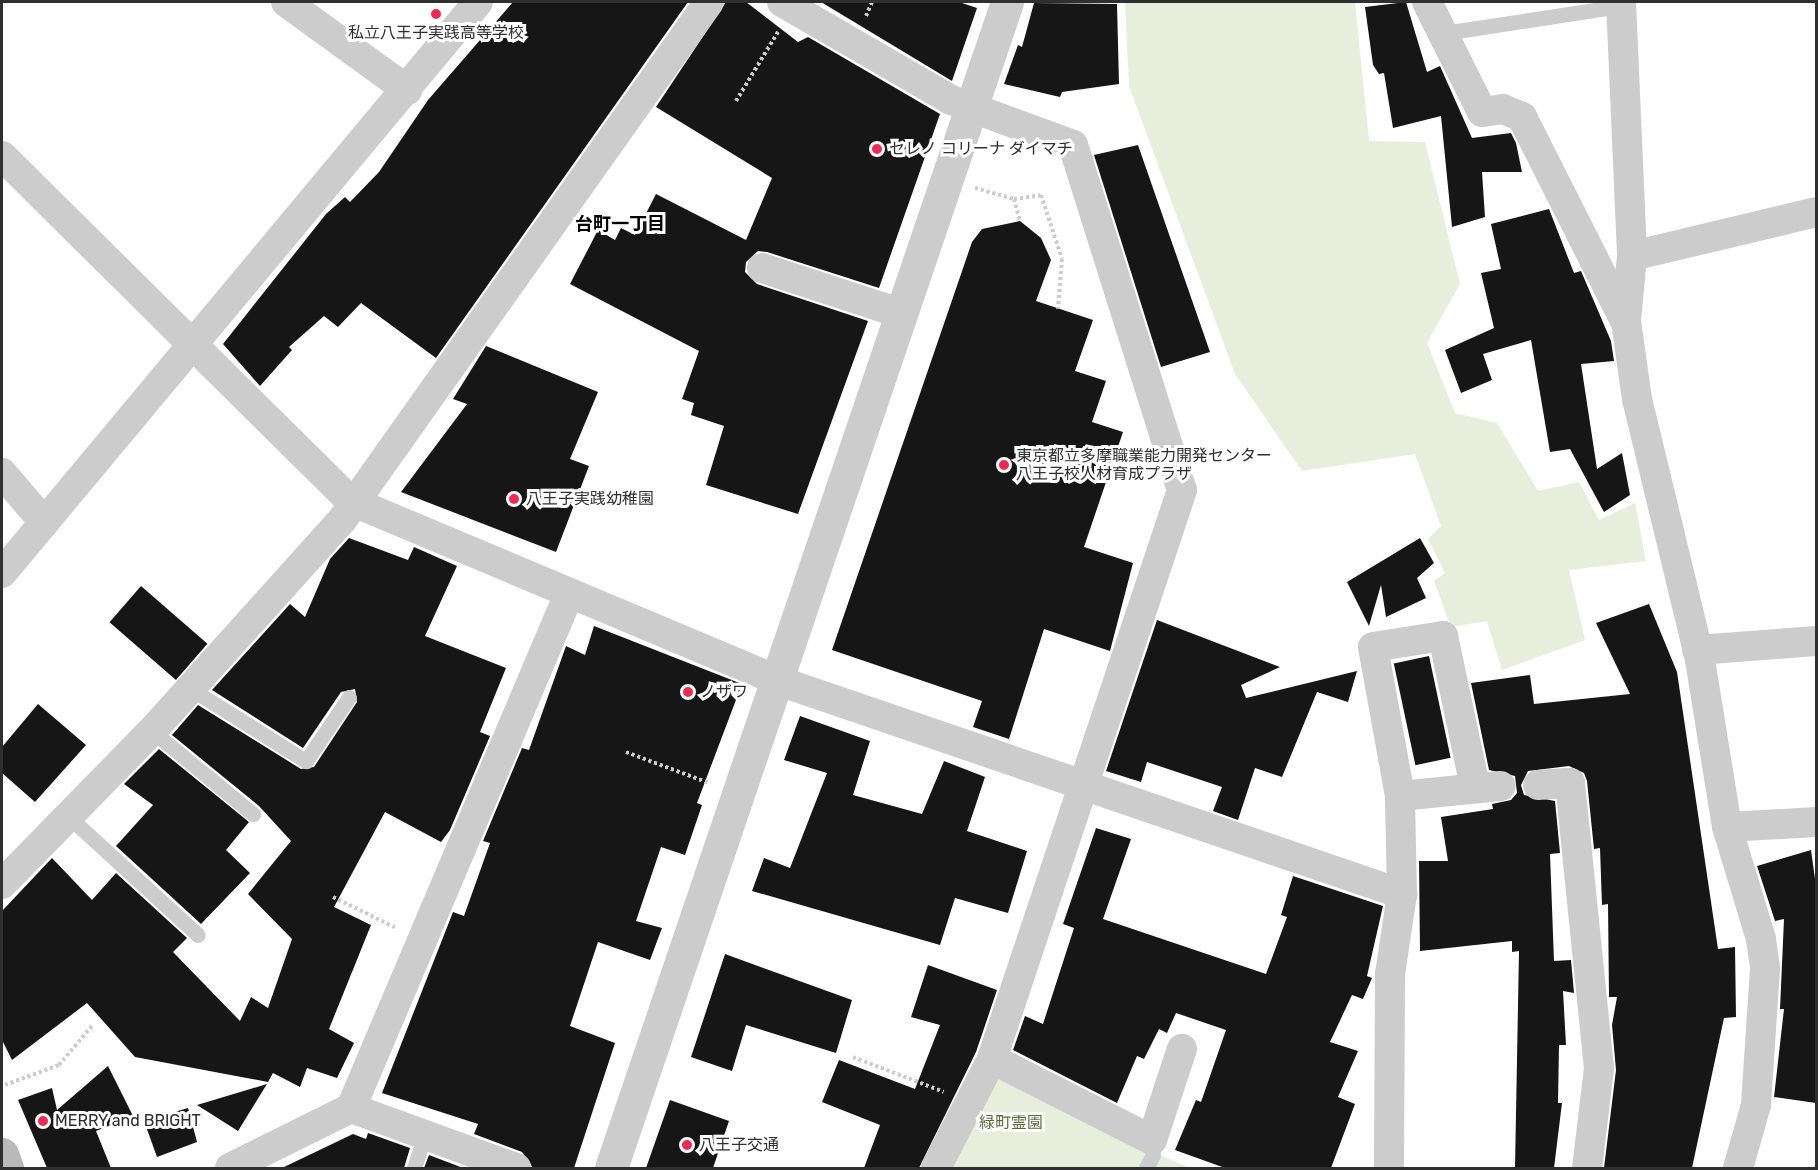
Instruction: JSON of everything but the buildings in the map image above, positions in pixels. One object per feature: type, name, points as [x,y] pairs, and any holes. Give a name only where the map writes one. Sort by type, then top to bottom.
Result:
[{"type":"main road","points":[[2,1154],[7,1168]]},
{"type":"street","points":[[286,2],[406,90]]},
{"type":"street","points":[[2,573],[478,2]]},
{"type":"street","points":[[2,884],[152,731],[342,520],[351,501],[709,2]]},
{"type":"street","points":[[611,1168],[1007,2]]},
{"type":"street","points":[[1427,2],[1482,112],[1503,110],[1522,117],[1627,325]]},
{"type":"street","points":[[1621,4],[1632,256],[1627,325],[1649,463],[1697,650],[1727,827],[1761,939],[1765,969],[1756,1105],[1738,1168]]},
{"type":"street","points":[[782,13],[970,108],[1074,145],[1182,489],[992,1059],[936,1168]]},
{"type":"street","points":[[2,156],[351,501],[776,680],[1402,894]]},
{"type":"street","points":[[1632,256],[1816,212]]},
{"type":"street","points":[[762,268],[900,313]]},
{"type":"street","points":[[2,473],[44,522]]},
{"type":"street","points":[[230,1168],[351,1108],[569,594]]},
{"type":"street","points":[[1389,1168],[1390,974],[1402,894],[1405,844],[1400,796],[1372,647],[1443,636],[1488,786],[1400,796]]},
{"type":"street","points":[[1697,650],[1816,641]]},
{"type":"street","points":[[1538,785],[1570,783],[1599,1068],[1587,1168]]},
{"type":"street","points":[[1727,827],[1816,822]]},
{"type":"street","points":[[992,1059],[1152,1140],[1182,1049]]},
{"type":"street","points":[[351,1108],[516,1168]]},
{"type":"lane","points":[[1444,33],[1621,4]]},
{"type":"lane","points":[[190,689],[306,761],[349,697]]},
{"type":"lane","points":[[152,731],[253,814]]},
{"type":"lane","points":[[68,816],[198,935]]},
{"type":"lane","points":[[414,1168],[425,1136]]},
{"type":"path","points":[[736,100],[782,13]]},
{"type":"path","points":[[969,186],[1014,199],[1041,195],[1062,259],[1058,309]]},
{"type":"path","points":[[1014,199],[1020,221]]},
{"type":"path","points":[[626,752],[738,793]]},
{"type":"path","points":[[333,897],[402,932]]},
{"type":"path","points":[[5,1085],[59,1065],[92,1026]]},
{"type":"path","points":[[853,1057],[953,1095]]},
{"type":"green space","points":[[1125,2],[1355,2],[1369,141],[1425,142],[1460,284],[1427,343],[1455,413],[1497,423],[1538,491],[1579,482],[1599,520],[1635,503],[1646,561],[1569,570],[1585,640],[1502,670],[1487,621],[1451,627],[1434,581],[1445,573],[1428,539],[1441,526],[1415,454],[1302,471],[1235,374],[1129,86]]},
{"type":"green space","name":"緑町霊園","points":[[992,1059],[1162,1156],[1190,1168],[937,1168]]},
{"type":"place","name":"私立八王子実践高等学校","points":[[436,14]]},
{"type":"place","name":"セレノ コリーナ ダイマチ","points":[[877,149]]},
{"type":"place","name":"東京都立多摩職業能力開発センター 八王子校人材育成プラザ","points":[[1004,465]]},
{"type":"place","name":"八王子実践幼稚園","points":[[514,499]]},
{"type":"place","name":"ノザワ","points":[[688,692]]},
{"type":"place","name":"MERRY and BRIGHT","points":[[43,1121]]},
{"type":"place","name":"八王子交通","points":[[687,1145]]},
{"type":"district","name":"台町一丁目","points":[[620,224]]}]
